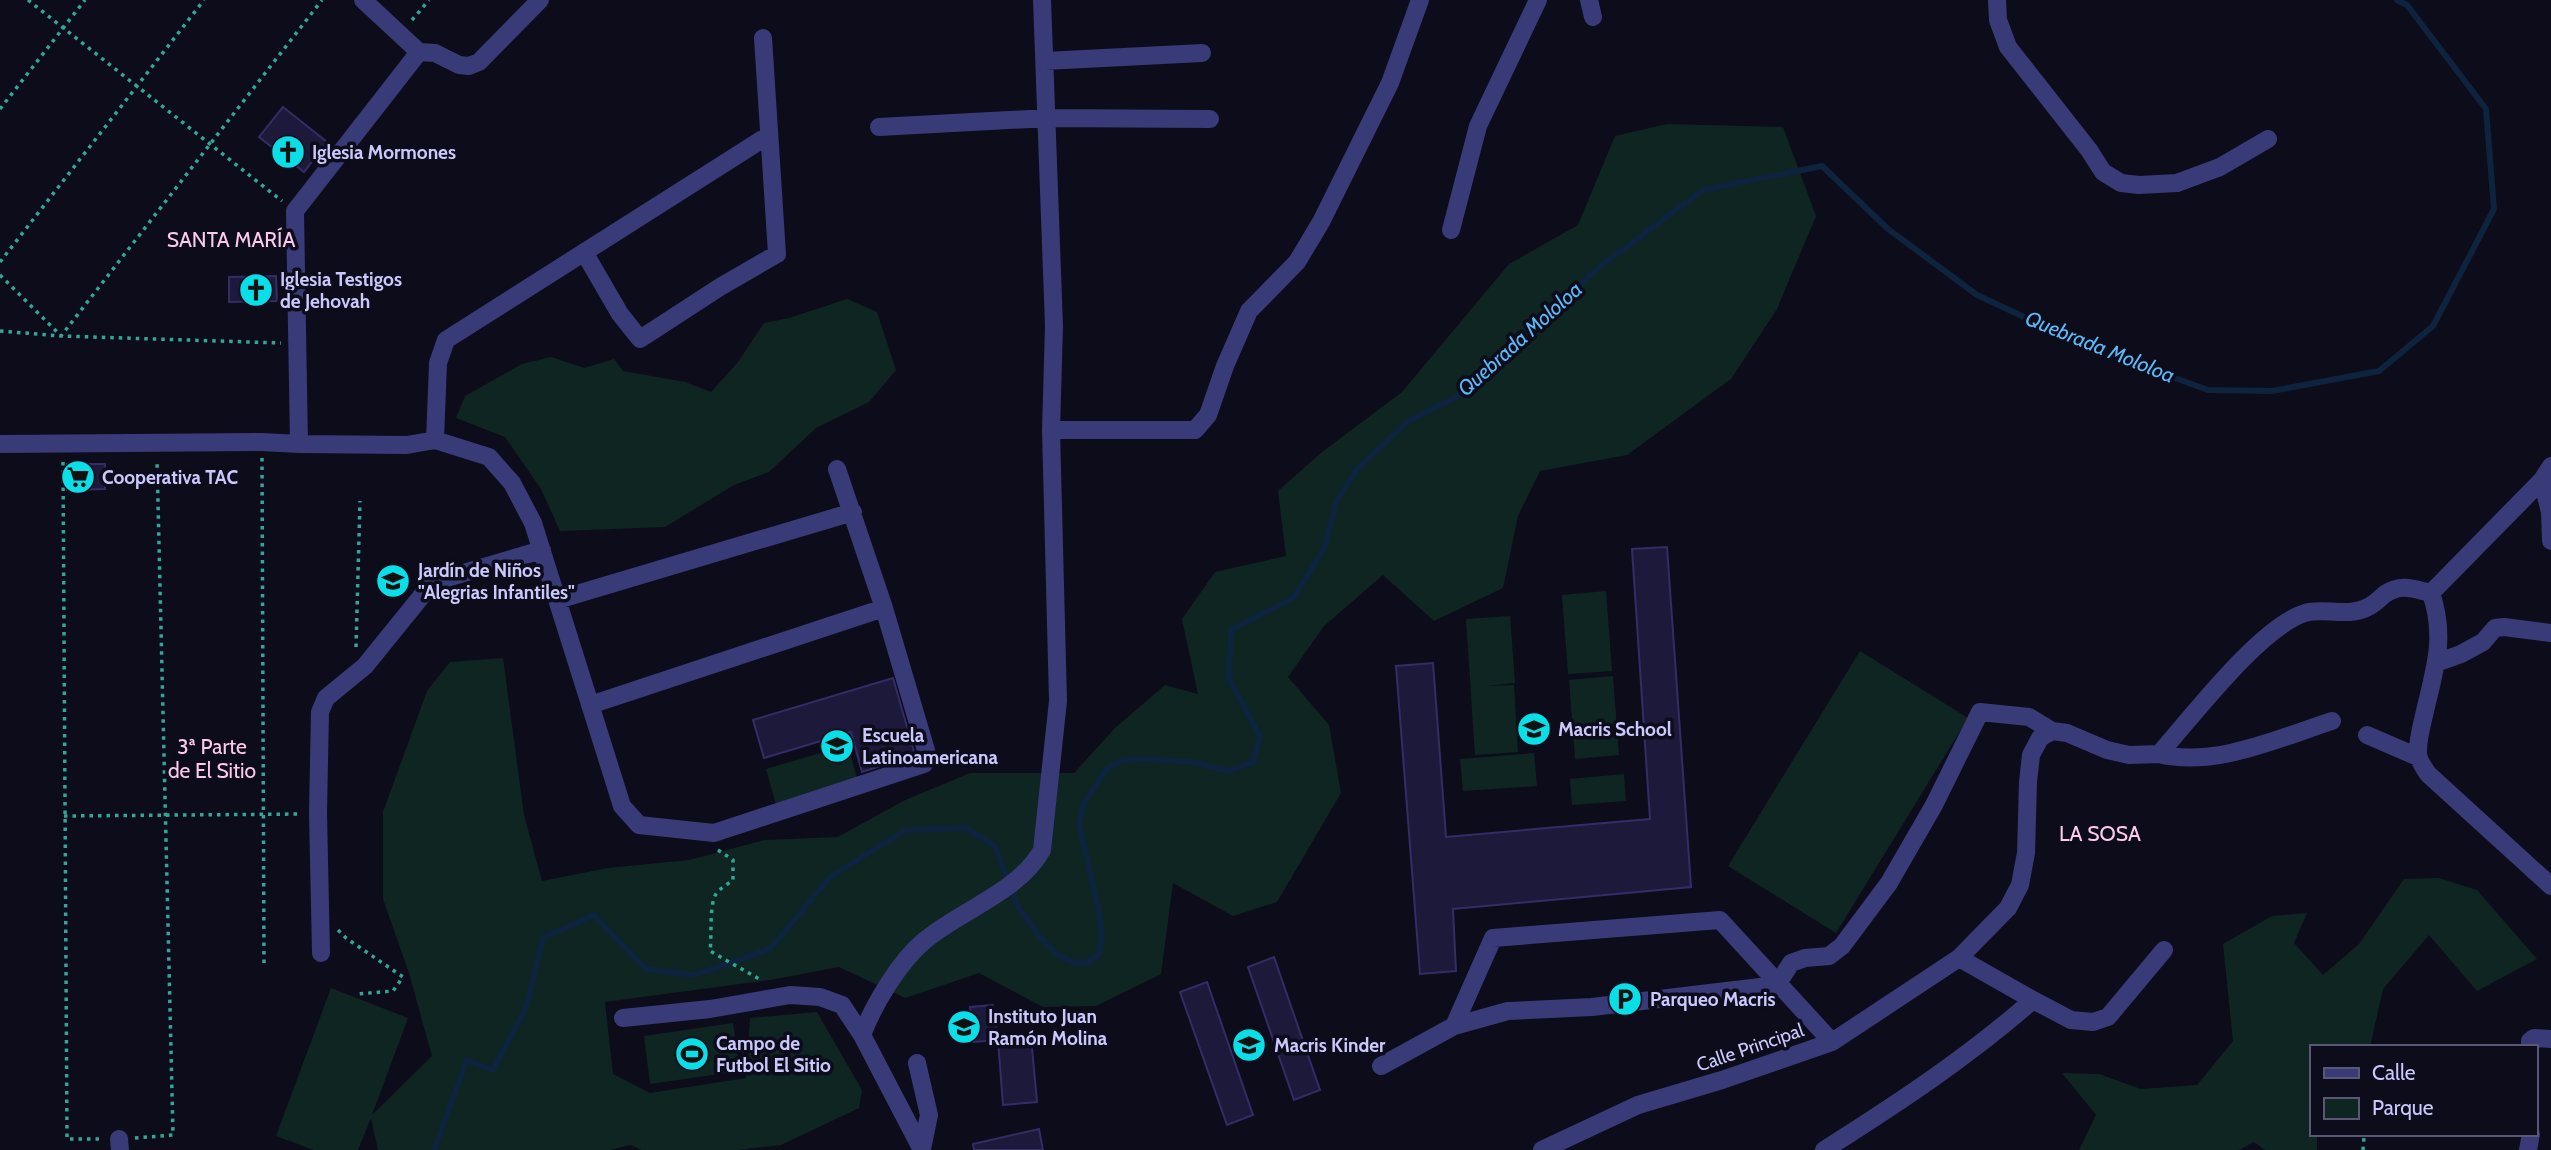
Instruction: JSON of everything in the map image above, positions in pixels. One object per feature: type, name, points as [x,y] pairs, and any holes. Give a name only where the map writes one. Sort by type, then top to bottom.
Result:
[{"type":"street","points":[[363,0],[419,52],[435,53],[459,65],[469,66],[479,62],[540,0]]},
{"type":"street","points":[[863,1035],[871,1012],[901,967],[923,942],[1015,880],[1035,862],[1042,850],[1058,701],[1051,430],[1054,326],[1042,0]]},
{"type":"street","points":[[1051,430],[1195,430],[1208,415],[1224,366],[1249,311],[1297,262],[1321,222],[1390,83],[1420,0]]},
{"type":"street","points":[[1451,230],[1478,126],[1538,0]]},
{"type":"street","points":[[1997,0],[1998,20],[2008,47],[2089,150],[2103,172],[2121,183],[2177,183],[2220,167],[2268,139]]},
{"type":"street","points":[[584,252],[620,314],[640,339],[777,254],[763,38]]},
{"type":"street","points":[[299,444],[295,211],[419,52]]},
{"type":"street","points":[[1045,61],[1202,53]]},
{"type":"street","points":[[879,127],[1047,118],[1210,119]]},
{"type":"street","points":[[435,440],[438,363],[446,340],[769,135]]},
{"type":"street","points":[[0,444],[262,442],[407,445],[435,440],[489,457],[512,483],[533,523],[622,806],[639,825],[714,833],[924,764],[928,757],[884,608],[836,469]]},
{"type":"street","points":[[2546,473],[2551,541]]},
{"type":"street","points":[[2431,593],[2546,473]]},
{"type":"street","points":[[557,600],[853,512]]},
{"type":"street","points":[[321,954],[318,813],[320,712],[326,698],[365,666],[433,582],[542,551]]},
{"type":"street","points":[[2159,754],[2236,667],[2272,631],[2306,612],[2339,614],[2368,608],[2387,592],[2404,586],[2431,593]]},
{"type":"street","points":[[2431,593],[2438,615],[2436,663],[2420,734],[2418,757],[2428,774],[2551,886]]},
{"type":"street","points":[[590,705],[884,608]]},
{"type":"street","points":[[2436,663],[2483,642],[2495,628],[2551,633]]},
{"type":"street","points":[[1777,985],[1791,963],[1805,958],[1829,956],[1842,946],[1882,894],[1934,806],[1980,712],[2029,717],[2052,730],[2085,739],[2107,750],[2129,755],[2159,754],[2180,759],[2240,750],[2332,721]]},
{"type":"street","name":"Calle Principal","points":[[1542,1150],[1637,1105],[1722,1080],[1832,1042],[1959,958],[2008,908],[2020,885],[2026,853],[2031,755],[2040,738],[2052,730]]},
{"type":"street","points":[[2367,735],[2418,757]]},
{"type":"street","points":[[1454,1026],[1493,938],[1720,920],[1832,1042]]},
{"type":"street","points":[[1959,958],[2071,1020],[2093,1022],[2108,1017],[2164,950]]},
{"type":"street","points":[[1381,1066],[1454,1026],[1508,1011],[1592,1007],[1777,985]]},
{"type":"street","points":[[623,1018],[710,1009],[790,995],[820,997],[842,1005],[863,1035],[922,1149]]},
{"type":"street","points":[[1824,1150],[1908,1097],[2004,1025],[2032,1000]]},
{"type":"street","points":[[2530,1045],[2534,1038],[2551,1040]]},
{"type":"street","points":[[916,1063],[929,1115],[922,1149]]},
{"type":"path","points":[[28,0],[295,211]]},
{"type":"path","points":[[0,109],[85,0]]},
{"type":"path","points":[[0,262],[204,0]]},
{"type":"path","points":[[61,335],[212,145],[322,0]]},
{"type":"path","points":[[400,35],[429,0]]},
{"type":"path","points":[[0,275],[61,335]]},
{"type":"path","points":[[0,331],[296,343]]},
{"type":"path","points":[[262,442],[264,965]]},
{"type":"path","points":[[63,443],[67,1139],[119,1144],[173,1135],[156,444]]},
{"type":"path","points":[[355,674],[360,501]]},
{"type":"path","points":[[64,816],[318,813]]},
{"type":"path","points":[[699,831],[715,848],[733,860],[733,880],[715,895],[711,915],[713,932],[710,951],[761,981]]},
{"type":"path","points":[[320,910],[346,938],[402,977],[393,991],[358,994]]},
{"type":"green space","points":[[1667,124],[1783,127],[1816,216],[1777,309],[1731,379],[1627,455],[1540,471],[1518,516],[1503,588],[1434,621],[1383,575],[1324,626],[1288,677],[1329,725],[1341,793],[1277,902],[1233,916],[1173,883],[1161,974],[1096,1006],[1043,1007],[979,973],[905,998],[839,967],[770,980],[605,1002],[613,1074],[650,1093],[746,1078],[750,1018],[817,1012],[862,1090],[859,1108],[781,1145],[737,1150],[642,1150],[630,1145],[610,1150],[378,1150],[371,1118],[358,1150],[314,1150],[276,1136],[331,988],[408,1018],[372,1115],[432,1056],[409,973],[383,899],[383,812],[427,691],[450,662],[503,658],[524,815],[542,881],[608,868],[689,860],[765,840],[838,837],[903,801],[970,773],[1074,773],[1115,728],[1165,685],[1198,694],[1182,619],[1215,572],[1286,556],[1278,491],[1322,452],[1402,392],[1509,264],[1578,225],[1615,136]]},
{"type":"green space","points":[[847,299],[877,312],[896,370],[869,402],[816,428],[769,472],[734,485],[665,527],[560,531],[541,489],[505,437],[456,418],[465,396],[522,364],[551,357],[584,368],[614,359],[623,371],[685,382],[711,392],[738,362],[764,323],[789,318]]},
{"type":"green space","points":[[1606,591],[1612,671],[1568,674],[1562,595]]},
{"type":"green space","points":[[1510,616],[1515,683],[1485,686],[1514,685],[1518,752],[1475,755],[1466,619]]},
{"type":"green space","points":[[1860,651],[1968,718],[1836,933],[1728,866]]},
{"type":"green space","points":[[1613,676],[1619,755],[1575,759],[1569,680]]},
{"type":"green space","points":[[848,745],[858,782],[776,805],[766,769]]},
{"type":"green space","points":[[1534,753],[1537,786],[1463,791],[1460,759]]},
{"type":"green space","points":[[1624,774],[1626,801],[1572,805],[1570,779]]},
{"type":"green space","points":[[2439,878],[2477,890],[2537,959],[2477,991],[2429,935],[2383,989],[2370,1045],[2310,1045],[2310,1136],[2317,1136],[2317,1150],[2265,1150],[2254,1142],[2239,1150],[2079,1150],[2096,1115],[2062,1073],[2099,1074],[2141,1089],[2197,1085],[2233,1041],[2223,944],[2272,916],[2307,913],[2294,943],[2323,975],[2359,944],[2404,879]]},
{"type":"green space","name":"Campo de Futbol El Sitio","points":[[733,1023],[740,1071],[650,1084],[644,1036]]},
{"type":"building","name":"Iglesia Mormones","points":[[283,107],[327,142],[304,172],[259,137]]},
{"type":"building","points":[[276,276],[277,301],[229,302],[229,277]]},
{"type":"building","points":[[67,464],[105,464],[105,489],[67,490]]},
{"type":"building","points":[[1667,547],[1691,887],[1453,909],[1456,971],[1420,974],[1396,666],[1433,663],[1446,837],[1650,819],[1632,549]]},
{"type":"building","name":"Escuela Latinoamericana","points":[[893,678],[915,755],[862,772],[851,732],[764,758],[753,720]]},
{"type":"building","points":[[1274,957],[1320,1090],[1294,1100],[1248,967]]},
{"type":"building","points":[[1207,982],[1253,1115],[1227,1125],[1180,992]]},
{"type":"building","points":[[993,1005],[998,1040],[974,1042],[970,1007]]},
{"type":"building","points":[[1031,1037],[1037,1102],[1003,1105],[998,1040]]},
{"type":"building","points":[[1039,1129],[1043,1150],[974,1150],[973,1144]]},
{"type":"waterway","name":"Quebrada Mololoa","points":[[434,1150],[467,1060],[493,1070],[526,1008],[543,938],[594,915],[646,969],[694,975],[770,949],[831,876],[906,830],[966,828],[995,846],[1018,907],[1040,937],[1058,955],[1073,962],[1087,963],[1099,954],[1102,937],[1099,911],[1079,824],[1083,805],[1107,768],[1124,760],[1147,759],[1194,762],[1228,771],[1253,762],[1260,736],[1229,679],[1231,630],[1293,598],[1324,549],[1336,502],[1357,469],[1407,422],[1456,397],[1598,268],[1703,190],[1822,166],[1888,229],[1977,295],[2084,345],[2208,390],[2272,391],[2379,371],[2433,326],[2494,209],[2486,109],[2407,5],[2397,0]]},
{"type":"place","name":"Iglesia Mormones","points":[[288,152]]},
{"type":"place","name":"Iglesia Testigos de Jehovah","points":[[256,290]]},
{"type":"place","name":"Cooperativa TAC","points":[[78,477]]},
{"type":"place","name":"Jardín de Niños \"Alegrias Infantiles\"","points":[[393,581]]},
{"type":"place","name":"Macris School","points":[[1534,729]]},
{"type":"place","name":"Escuela Latinoamericana","points":[[837,746]]},
{"type":"place","name":"Parqueo Macris","points":[[1625,999]]},
{"type":"place","name":"Instituto Juan Ramón Molina","points":[[964,1027]]},
{"type":"place","name":"Macris Kinder","points":[[1249,1045]]},
{"type":"place","name":"Campo de Futbol El Sitio","points":[[692,1054]]},
{"type":"district","name":"SANTA MARÍA","points":[[231,240]]},
{"type":"district","name":"3ª Parte de El Sitio","points":[[212,759]]},
{"type":"district","name":"LA SOSA","points":[[2100,834]]}]
